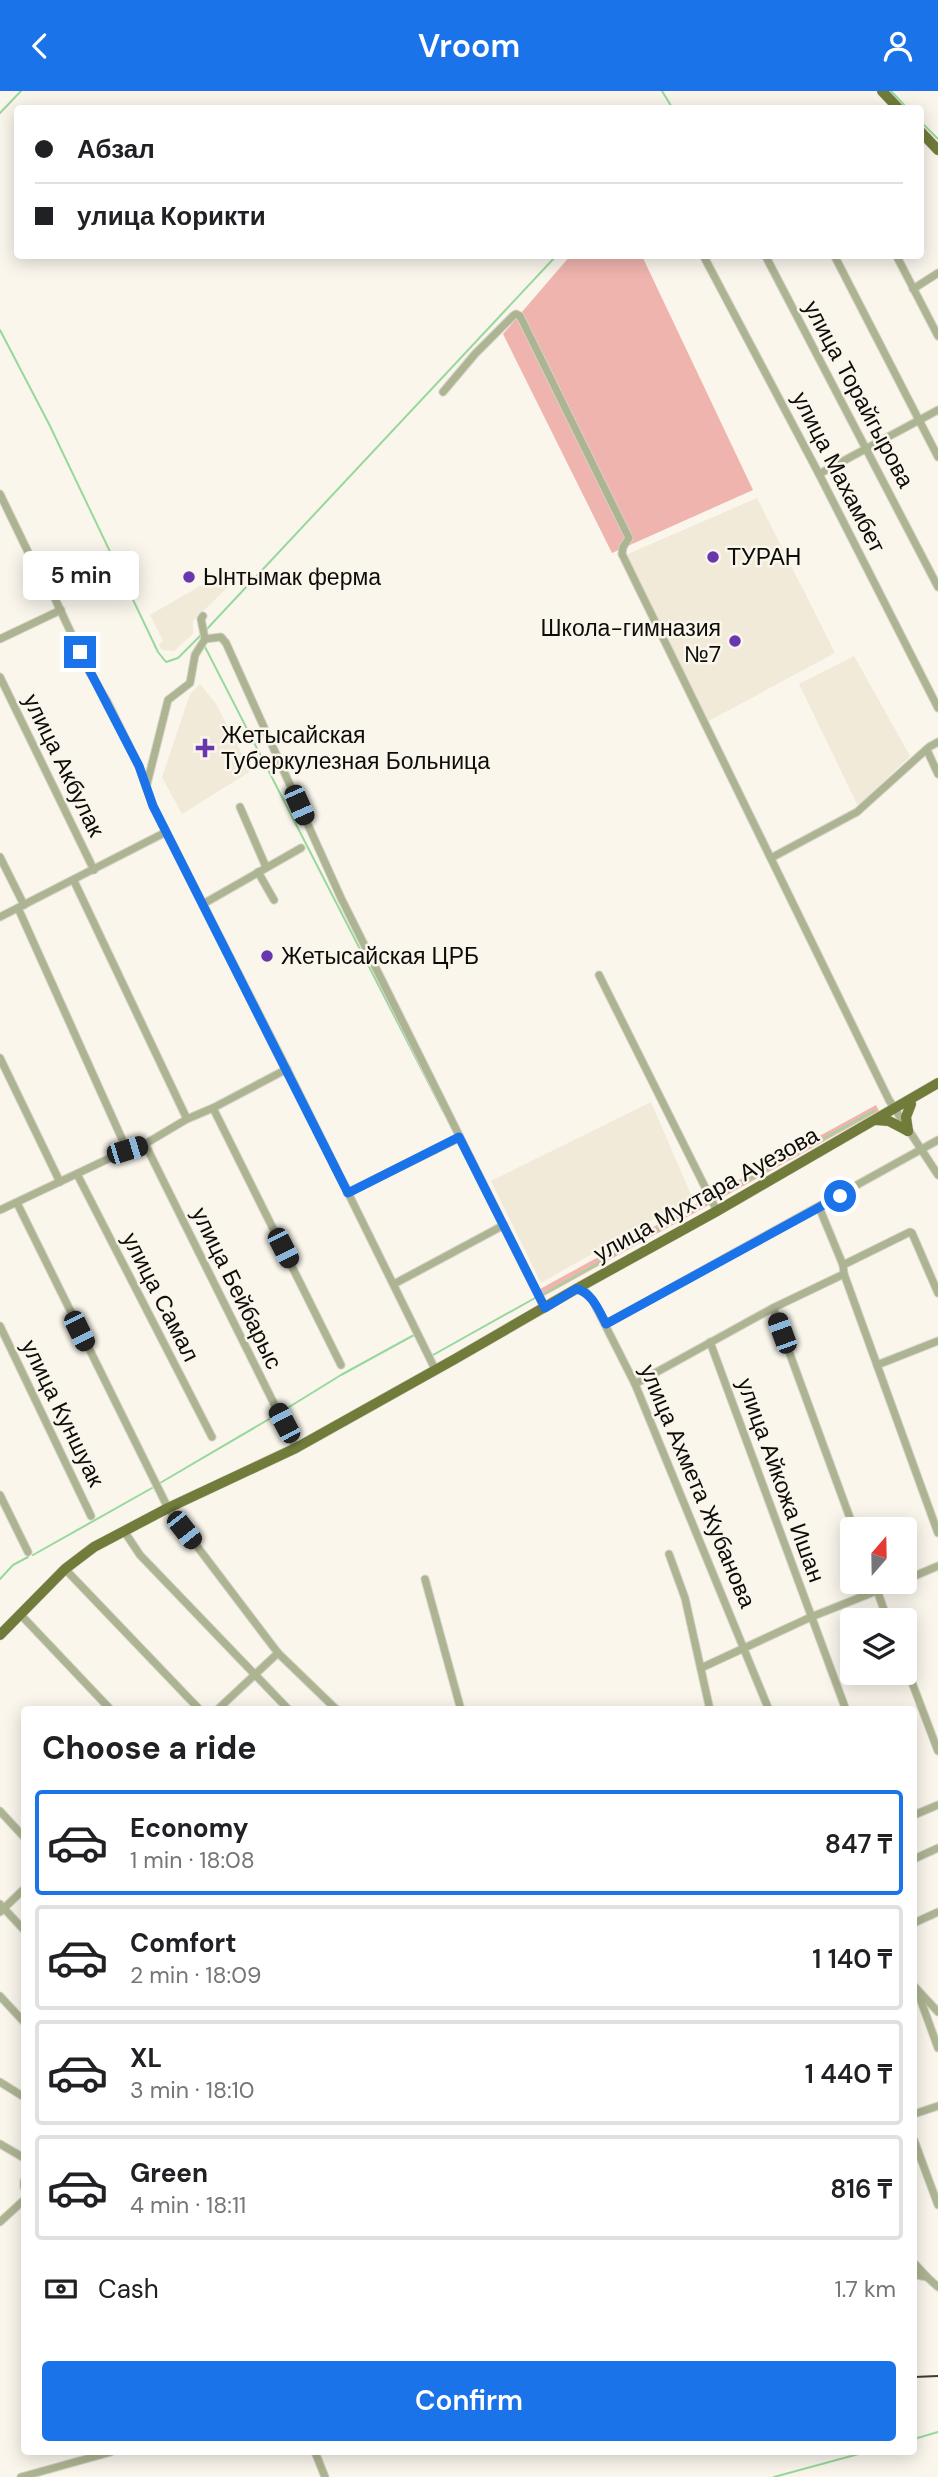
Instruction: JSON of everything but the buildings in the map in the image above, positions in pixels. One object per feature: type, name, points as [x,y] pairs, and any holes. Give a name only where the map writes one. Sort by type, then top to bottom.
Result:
[{"type":"main road","points":[[882,91],[895,105]]},
{"type":"main road","points":[[924,135],[938,150]]},
{"type":"main road","name":"улица Мухтара Ауезова","points":[[0,1635],[65,1569],[94,1548],[167,1508],[296,1448],[434,1364],[545,1308],[714,1204],[875,1120],[938,1083]]},
{"type":"main road","name":"улица Мухтара Ауезова","points":[[894,1109],[903,1109],[938,1090]]},
{"type":"main road","points":[[908,1131],[906,1117],[911,1104]]},
{"type":"main road","points":[[875,1120],[889,1121],[908,1131]]},
{"type":"street","name":"улица Махамбет","points":[[705,259],[819,474],[938,708]]},
{"type":"street","name":"улица Торайгырова","points":[[767,259],[938,587]]},
{"type":"street","points":[[836,259],[938,457]]},
{"type":"street","points":[[898,259],[938,336]]},
{"type":"street","points":[[912,289],[938,273]]},
{"type":"street","points":[[443,392],[475,354],[513,316],[520,316],[628,536],[622,554],[894,1109],[938,1175]]},
{"type":"street","points":[[819,474],[938,410]]},
{"type":"street","points":[[0,494],[30,556],[48,584],[90,673],[107,701],[147,785],[153,806],[434,1364]]},
{"type":"street","points":[[0,639],[61,610]]},
{"type":"street","points":[[147,785],[167,700],[190,683],[195,655],[204,635],[201,618],[203,616]]},
{"type":"street","points":[[204,635],[220,637],[226,643],[341,898],[545,1308]]},
{"type":"street","name":"улица Акбулак","points":[[0,677],[94,870]]},
{"type":"street","points":[[771,858],[857,812],[938,742]]},
{"type":"street","points":[[927,750],[938,774]]},
{"type":"street","points":[[240,807],[266,867]]},
{"type":"street","points":[[0,918],[166,832]]},
{"type":"street","points":[[203,904],[301,848]]},
{"type":"street","points":[[0,857],[127,1150]]},
{"type":"street","points":[[258,872],[274,900]]},
{"type":"street","points":[[74,881],[187,1119]]},
{"type":"street","points":[[599,975],[714,1204]]},
{"type":"street","points":[[0,1058],[60,1182]]},
{"type":"street","points":[[0,1210],[145,1144],[187,1119],[287,1069]]},
{"type":"street","points":[[213,1108],[341,1365]]},
{"type":"street","points":[[348,1193],[459,1137]]},
{"type":"street","points":[[606,1324],[938,1140]]},
{"type":"street","name":"улица Бейбарыс","points":[[145,1144],[296,1448]]},
{"type":"street","name":"улица Самал","points":[[77,1174],[212,1437]]},
{"type":"street","points":[[17,1203],[167,1508],[278,1653],[333,1706]]},
{"type":"street","points":[[819,1207],[843,1265],[938,1533]]},
{"type":"street","points":[[394,1284],[503,1226]]},
{"type":"street","points":[[843,1265],[906,1233],[912,1233],[938,1293]]},
{"type":"street","points":[[635,1384],[773,1308],[844,1274]]},
{"type":"street","name":"улица Ахмета Жубанова","points":[[576,1289],[584,1290],[592,1299],[635,1384],[767,1706]]},
{"type":"street","points":[[773,1308],[851,1517]]},
{"type":"street","name":"улица Куншуак","points":[[0,1326],[91,1516]]},
{"type":"street","points":[[877,1365],[938,1341]]},
{"type":"street","name":"улица Айкожа Ишан","points":[[710,1342],[844,1706]]},
{"type":"street","points":[[0,1495],[28,1552]]},
{"type":"street","points":[[124,1531],[140,1555],[285,1706]]},
{"type":"street","points":[[669,1554],[685,1598],[709,1706]]},
{"type":"street","points":[[917,1575],[938,1566]]},
{"type":"street","points":[[65,1569],[196,1706]]},
{"type":"street","points":[[425,1579],[460,1706]]},
{"type":"street","points":[[701,1668],[811,1617],[869,1594]]},
{"type":"street","points":[[20,1614],[107,1706]]},
{"type":"street","points":[[221,1706],[278,1653]]},
{"type":"street","points":[[913,1685],[938,1751]]},
{"type":"street","points":[[917,1814],[938,1805]]},
{"type":"street","points":[[0,1811],[21,1834]]},
{"type":"street","points":[[917,1858],[938,1848]]},
{"type":"street","points":[[21,1891],[1,1908],[21,1927]]},
{"type":"street","points":[[917,1922],[938,1912]]},
{"type":"street","points":[[917,1990],[938,2012]]},
{"type":"street","points":[[917,1993],[938,2048]]},
{"type":"street","points":[[0,1996],[21,2019]]},
{"type":"street","points":[[0,2082],[21,2095]]},
{"type":"street","points":[[917,2113],[938,2106]]},
{"type":"street","points":[[0,2144],[21,2156]]},
{"type":"street","points":[[917,2148],[938,2205]]},
{"type":"street","points":[[0,2222],[21,2204]]},
{"type":"street","points":[[0,2208],[10,2213]]},
{"type":"street","points":[[917,2266],[938,2287]]},
{"type":"street","points":[[917,2275],[927,2277]]},
{"type":"street","points":[[21,2477],[46,2474],[102,2455]]},
{"type":"street","points":[[316,2455],[325,2477]]},
{"type":"shaded area","points":[[567,259],[643,259],[753,490],[612,553],[503,334]]},
{"type":"shaded area","points":[[757,498],[835,653],[703,724],[621,557]]},
{"type":"shaded area","points":[[238,573],[237,578],[193,621],[193,634],[174,651],[162,650],[159,645],[163,641],[150,615],[207,582],[214,586]]},
{"type":"shaded area","points":[[854,656],[910,756],[858,806],[799,684]]},
{"type":"shaded area","name":"Жетысайская Туберкулезная Больница","points":[[200,684],[216,704],[251,771],[182,814],[162,777],[190,694]]},
{"type":"shaded area","points":[[651,1102],[692,1197],[541,1283],[491,1181]]},
{"type":"shaded area","points":[[876,1105],[879,1111],[544,1296],[540,1289]]},
{"type":"waterway","points":[[0,113],[21,91]]},
{"type":"waterway","points":[[662,91],[671,105]]},
{"type":"waterway","points":[[891,91],[904,105]]},
{"type":"waterway","points":[[924,125],[938,139]]},
{"type":"waterway","points":[[206,630],[553,259]]},
{"type":"waterway","points":[[0,330],[49,424],[158,652],[166,662],[178,658],[202,634]]},
{"type":"waterway","points":[[205,647],[443,1111]]},
{"type":"waterway","points":[[713,1199],[874,1111]]},
{"type":"waterway","points":[[542,1295],[708,1202]]},
{"type":"waterway","points":[[433,1355],[535,1298]]},
{"type":"waterway","points":[[281,1412],[414,1335]]},
{"type":"waterway","points":[[160,1483],[276,1415]]},
{"type":"waterway","points":[[33,1555],[152,1488]]},
{"type":"waterway","points":[[0,1579],[13,1565],[28,1557]]},
{"type":"waterway","points":[[917,2438],[938,2432]]},
{"type":"waterway","points":[[774,2477],[855,2455]]},
{"type":"railway","points":[[917,2377],[938,2376]]},
{"type":"place","name":"ТУРАН","points":[[713,557]]},
{"type":"place","name":"Ынтымак ферма","points":[[189,577]]},
{"type":"place","name":"Школа-гимназия №7","points":[[735,641]]},
{"type":"place","name":"Жетысайская Туберкулезная Больница","points":[[205,748]]},
{"type":"place","name":"Жетысайская ЦРБ","points":[[267,956]]},
{"type":"route","points":[[80,652],[139,766],[153,806],[348,1193],[459,1137],[545,1308],[576,1289],[584,1290],[606,1324],[840,1196]]}]
